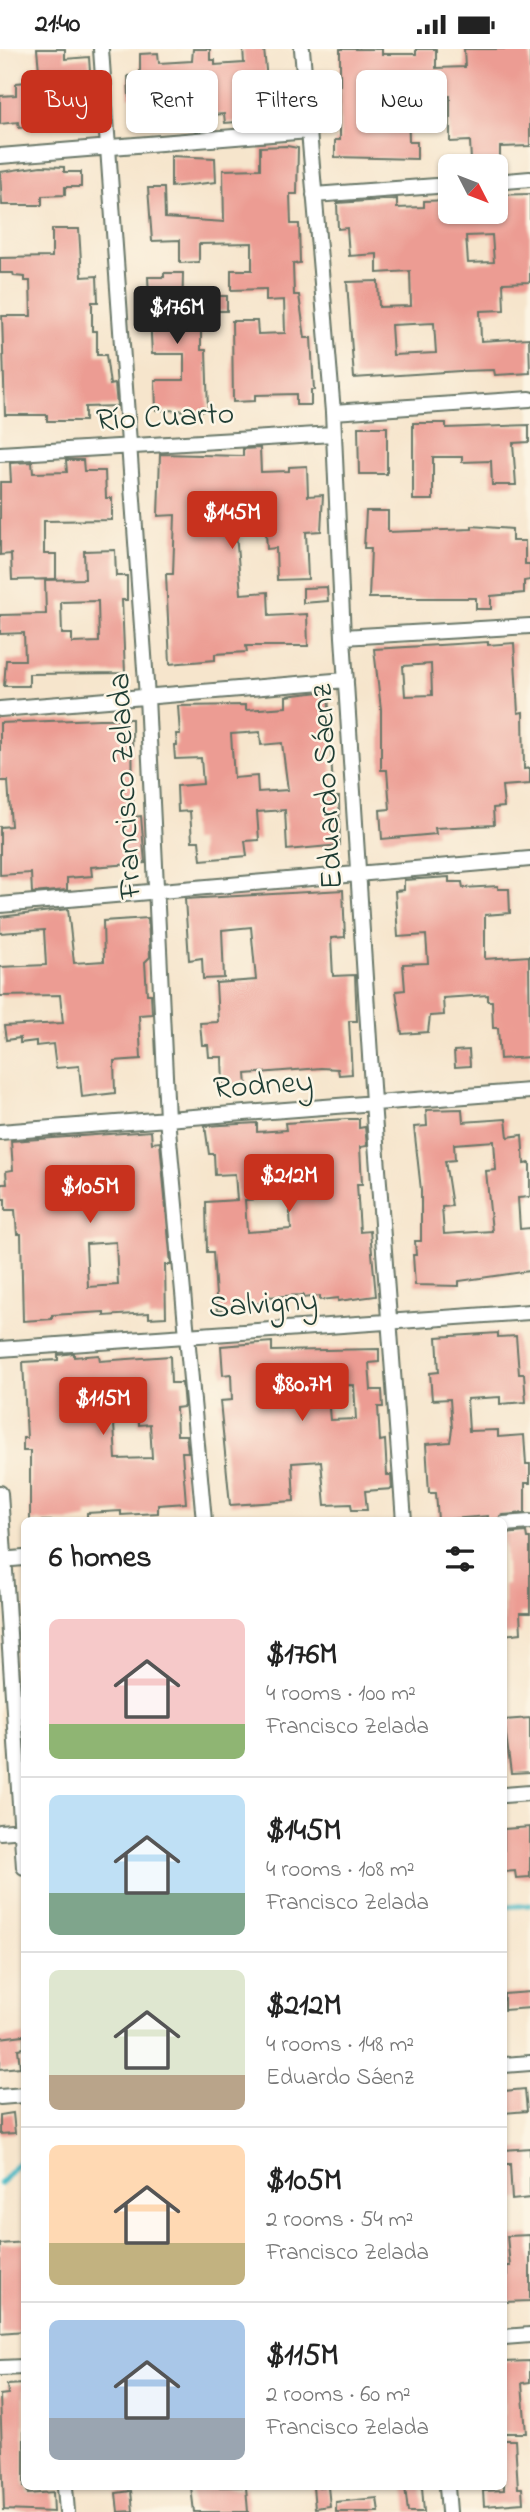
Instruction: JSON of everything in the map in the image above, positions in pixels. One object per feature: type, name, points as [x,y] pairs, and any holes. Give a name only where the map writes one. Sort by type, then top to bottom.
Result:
[{"type":"street","name":"Francisco Zelada","points":[[101,49],[147,697],[167,1118],[204,1517]]},
{"type":"street","name":"Eduardo Sáenz","points":[[302,49],[304,70]]},
{"type":"street","points":[[0,156],[284,133]]},
{"type":"street","name":"Eduardo Sáenz","points":[[309,133],[333,412],[343,637],[358,872],[404,1517]]},
{"type":"street","points":[[508,181],[530,179]]},
{"type":"street","points":[[314,195],[438,186]]},
{"type":"street","points":[[333,412],[530,399]]},
{"type":"street","name":"Río Cuarto","points":[[0,454],[333,434]]},
{"type":"street","points":[[343,637],[530,626]]},
{"type":"street","points":[[0,709],[346,680]]},
{"type":"street","points":[[0,905],[530,859]]},
{"type":"street","name":"Rodney","points":[[0,1132],[530,1091]]},
{"type":"street","name":"Salvigny","points":[[0,1349],[530,1312]]},
{"type":"street","points":[[0,1493],[21,1803]]},
{"type":"street","points":[[507,1524],[530,1522]]},
{"type":"street","points":[[3,1560],[21,1558]]},
{"type":"street","points":[[507,1795],[530,1793]]},
{"type":"street","points":[[0,1832],[21,1830]]},
{"type":"street","points":[[507,2065],[530,2063]]},
{"type":"street","points":[[0,2097],[21,2095]]},
{"type":"street","points":[[507,2337],[530,2335]]},
{"type":"street","points":[[0,2368],[21,2367]]},
{"type":"street","points":[[65,2490],[67,2512]]},
{"type":"street","points":[[447,2490],[449,2512]]},
{"type":"building","points":[[37,49],[65,49],[65,59],[89,57],[90,70],[39,70]]},
{"type":"building","points":[[193,49],[210,49],[210,60],[215,60],[215,65],[244,63],[243,49],[264,49],[266,70],[232,70],[232,122],[225,123],[224,114],[218,114],[218,70],[140,70],[140,54],[158,53],[159,63],[192,61]]},
{"type":"building","points":[[340,49],[382,49],[382,54],[416,54],[416,49],[436,49],[436,68],[465,67],[464,49],[530,49],[530,146],[500,147],[500,154],[471,154],[470,141],[450,142],[447,70],[356,70],[356,133],[409,133],[409,142],[417,142],[417,159],[335,157],[335,140],[340,140],[342,133]]},
{"type":"building","points":[[16,83],[21,83],[19,128],[18,122],[0,124],[0,96],[16,95]]},
{"type":"building","points":[[260,147],[298,148],[297,194],[290,194],[291,224],[299,224],[300,263],[293,264],[294,295],[299,295],[305,338],[311,338],[314,390],[311,390],[311,405],[296,405],[296,394],[255,395],[255,401],[233,402],[232,321],[257,321],[258,334],[285,333],[284,300],[266,301],[266,289],[231,290],[231,270],[252,270],[252,243],[199,244],[199,262],[180,263],[180,240],[152,241],[148,188],[164,188],[165,218],[224,222],[223,170],[260,169]]},
{"type":"building","points":[[171,156],[215,158],[216,182],[171,187]]},
{"type":"building","points":[[41,166],[64,167],[64,172],[81,172],[81,187],[65,187],[65,195],[42,196],[42,205],[2,205],[0,172]]},
{"type":"building","points":[[530,194],[530,282],[503,283],[504,310],[480,311],[481,341],[529,338],[530,373],[495,375],[494,370],[354,378],[347,282],[378,281],[379,307],[411,306],[410,271],[377,273],[377,254],[349,256],[347,228],[338,229],[337,203],[397,199],[397,208],[424,207],[424,201],[438,200],[438,224],[508,224],[508,195]],"holes":[[[492,235],[494,262],[468,263],[466,236]],[[434,323],[436,353],[393,355],[391,325]]]},
{"type":"building","points":[[52,229],[79,229],[82,277],[97,276],[98,302],[92,302],[92,331],[97,331],[97,355],[106,355],[110,385],[115,384],[117,406],[85,407],[85,421],[47,421],[47,415],[5,415],[2,316],[31,316],[30,281],[25,281],[25,277],[14,276],[13,273],[0,273],[0,258],[52,257]]},
{"type":"building","points":[[164,273],[183,273],[182,321],[201,320],[201,350],[206,350],[208,411],[156,410],[155,380],[184,380],[184,354],[152,354],[148,277],[164,277]]},
{"type":"building","points":[[208,296],[227,296],[227,311],[208,311]]},
{"type":"building","points":[[413,423],[446,423],[446,428],[529,425],[529,442],[513,443],[516,485],[492,485],[491,461],[462,462],[462,457],[433,457],[433,500],[413,500]]},
{"type":"building","points":[[358,427],[387,427],[387,474],[359,474]]},
{"type":"building","points":[[260,448],[261,472],[289,471],[289,467],[307,466],[308,496],[323,495],[321,531],[306,532],[308,579],[277,580],[276,548],[267,549],[266,533],[236,533],[241,594],[268,592],[269,616],[307,614],[308,646],[246,646],[247,652],[215,654],[215,660],[170,664],[166,574],[173,574],[175,515],[158,516],[160,454],[243,456],[243,449]]},
{"type":"building","points":[[66,460],[83,460],[84,471],[105,471],[106,498],[112,498],[112,520],[44,521],[44,554],[56,554],[56,579],[12,580],[11,554],[0,555],[0,482],[11,482],[10,463],[32,462],[33,473],[67,472]]},
{"type":"building","points":[[366,511],[388,511],[388,532],[472,529],[472,526],[512,529],[512,541],[525,541],[525,564],[530,564],[530,580],[524,581],[524,593],[491,596],[491,609],[476,609],[476,598],[369,598],[371,548],[364,548]]},
{"type":"building","points":[[115,550],[116,576],[127,576],[127,600],[122,600],[125,673],[29,674],[29,686],[4,686],[6,660],[25,660],[24,633],[0,634],[0,615],[46,614],[45,580],[85,579],[84,551]],"holes":[[[98,601],[99,642],[72,643],[72,634],[62,634],[61,602]]]},
{"type":"building","points":[[327,587],[328,601],[303,603],[303,588]]},
{"type":"building","points":[[488,642],[488,645],[514,643],[518,713],[523,712],[524,769],[530,768],[530,784],[502,786],[504,807],[493,808],[494,825],[435,828],[436,834],[382,839],[380,810],[390,809],[387,770],[381,770],[381,709],[374,649]],"holes":[[[431,664],[432,695],[405,696],[403,666]]]},
{"type":"building","points":[[328,691],[334,797],[339,797],[340,845],[287,850],[285,810],[257,812],[259,840],[245,841],[247,856],[201,860],[199,841],[192,841],[190,811],[178,812],[177,786],[203,784],[201,758],[175,759],[176,734],[180,734],[178,706],[246,705],[246,710],[286,707],[286,696]],"holes":[[[260,732],[261,745],[282,743],[288,790],[258,792],[257,776],[234,778],[231,734]]]},
{"type":"building","points":[[132,719],[133,817],[141,816],[145,863],[91,867],[92,876],[67,878],[67,890],[32,893],[31,873],[0,875],[0,827],[11,826],[8,781],[0,781],[0,723]]},
{"type":"building","points":[[449,877],[449,882],[462,882],[463,888],[498,886],[498,889],[509,889],[510,913],[485,915],[485,959],[529,956],[530,1057],[500,1059],[498,1028],[493,1028],[492,1001],[488,1001],[488,995],[443,998],[444,1015],[430,1016],[428,1032],[402,1034],[396,991],[405,990],[403,964],[428,963],[426,935],[398,937],[395,891],[404,890],[404,880]]},
{"type":"building","points":[[343,890],[345,937],[331,938],[333,976],[355,975],[357,1021],[349,1021],[352,1074],[339,1075],[338,1069],[321,1068],[246,1074],[247,1086],[223,1087],[222,1057],[209,1057],[208,1045],[202,1045],[200,1023],[218,1022],[216,983],[256,980],[251,927],[222,930],[224,978],[203,979],[202,958],[189,960],[185,899]]},
{"type":"building","points":[[68,909],[74,963],[104,961],[103,921],[148,918],[150,957],[145,962],[147,994],[151,994],[152,1014],[139,1015],[141,1059],[114,1061],[115,1093],[82,1097],[79,1066],[56,1068],[53,1044],[36,1046],[36,1041],[20,1043],[20,1038],[6,1040],[4,1026],[63,1023],[60,995],[0,996],[0,967],[46,965],[44,930],[0,933],[0,917]]},
{"type":"building","points":[[469,1050],[470,1066],[455,1067],[454,1051]]},
{"type":"building","points":[[462,1109],[463,1122],[506,1119],[508,1137],[522,1135],[524,1164],[530,1163],[530,1197],[518,1198],[520,1229],[530,1228],[530,1271],[459,1281],[459,1286],[415,1285],[413,1255],[416,1255],[415,1241],[421,1241],[421,1190],[414,1127],[427,1126],[426,1110]],"holes":[[[494,1141],[496,1170],[486,1171],[492,1231],[444,1234],[442,1207],[452,1206],[445,1161],[455,1160],[454,1144]]]},
{"type":"building","points":[[359,1119],[359,1128],[365,1127],[367,1146],[360,1147],[362,1184],[357,1184],[360,1232],[370,1231],[376,1296],[338,1301],[338,1298],[320,1300],[320,1296],[303,1298],[303,1295],[266,1297],[266,1303],[238,1305],[239,1310],[217,1311],[213,1252],[207,1252],[206,1202],[237,1200],[235,1174],[215,1175],[214,1154],[209,1154],[205,1126],[257,1123],[257,1132],[286,1130],[285,1123]],"holes":[[[289,1197],[291,1229],[247,1232],[245,1200]]]},
{"type":"building","points":[[151,1131],[152,1143],[160,1142],[171,1265],[165,1265],[166,1317],[149,1318],[149,1313],[104,1316],[104,1312],[52,1315],[52,1319],[23,1321],[21,1234],[17,1234],[15,1210],[5,1210],[1,1184],[7,1184],[6,1171],[13,1170],[11,1141]],"holes":[[[116,1242],[118,1285],[88,1287],[86,1244]]]},
{"type":"building","points":[[498,1333],[498,1337],[516,1336],[519,1374],[524,1374],[526,1402],[500,1404],[500,1397],[467,1399],[469,1431],[498,1430],[498,1437],[524,1435],[526,1464],[530,1464],[530,1483],[525,1483],[525,1513],[500,1517],[438,1517],[436,1493],[429,1493],[426,1444],[450,1442],[452,1429],[450,1399],[432,1400],[430,1373],[439,1372],[437,1337]]},
{"type":"building","points":[[272,1342],[272,1351],[379,1349],[379,1362],[369,1363],[371,1390],[382,1390],[383,1407],[378,1407],[380,1441],[385,1440],[387,1475],[391,1475],[392,1489],[365,1491],[367,1510],[352,1510],[351,1504],[325,1505],[321,1461],[292,1463],[294,1501],[230,1505],[220,1401],[232,1400],[231,1374],[223,1375],[221,1346]],"holes":[[[354,1385],[356,1419],[330,1420],[327,1386]]]},
{"type":"building","points":[[74,1353],[74,1357],[99,1355],[100,1361],[170,1356],[171,1383],[182,1383],[184,1407],[176,1408],[177,1435],[186,1435],[188,1452],[182,1452],[186,1503],[158,1505],[158,1513],[121,1515],[121,1511],[87,1513],[87,1517],[30,1517],[30,1451],[23,1451],[23,1438],[27,1438],[23,1362],[58,1360],[58,1355]],"holes":[[[127,1392],[127,1396],[137,1395],[139,1425],[150,1424],[152,1458],[116,1459],[114,1424],[98,1425],[97,1398],[100,1398],[100,1393]]]},
{"type":"building","points":[[526,1532],[527,1538],[530,1538],[530,1613],[520,1613],[521,1633],[507,1635],[507,1584],[507,1534]]},
{"type":"building","points":[[530,1718],[530,1772],[511,1773],[507,1720]]},
{"type":"building","points":[[530,1827],[530,1877],[516,1878],[515,1871],[507,1872],[507,1829]]},
{"type":"building","points":[[530,1992],[530,2008],[507,2010],[507,1994]]},
{"type":"building","points":[[21,2035],[21,2048],[18,2049],[20,2067],[0,2069],[0,2038]]},
{"type":"building","points":[[525,2089],[527,2111],[507,2113],[507,2091]]},
{"type":"building","points":[[13,2113],[15,2133],[0,2134],[0,2115]]},
{"type":"building","points":[[530,2148],[530,2198],[512,2200],[507,2150]]},
{"type":"building","points":[[530,2235],[530,2301],[507,2302],[507,2266],[510,2266],[507,2236]]},
{"type":"building","points":[[21,2242],[21,2331],[0,2333],[0,2244]]},
{"type":"building","points":[[530,2361],[530,2382],[522,2383],[526,2433],[507,2433],[507,2362]]},
{"type":"building","points":[[21,2384],[21,2490],[27,2490],[28,2494],[53,2492],[54,2512],[4,2510],[0,2395],[8,2394],[7,2385]]},
{"type":"building","points":[[507,2440],[515,2440],[518,2488],[522,2488],[523,2503],[484,2506],[483,2491],[507,2490]]},
{"type":"building","points":[[191,2490],[246,2490],[248,2512],[194,2512]]},
{"type":"building","points":[[313,2490],[328,2490],[330,2506],[315,2508]]},
{"type":"building","points":[[405,2490],[422,2490],[424,2512],[408,2512]]},
{"type":"building","points":[[131,2491],[133,2511],[118,2512],[116,2493]]},
{"type":"building","points":[[377,2498],[379,2512],[336,2512],[336,2502]]},
{"type":"waterway","points":[[507,1907],[530,1905]]},
{"type":"waterway","points":[[0,2184],[21,2160]]}]
